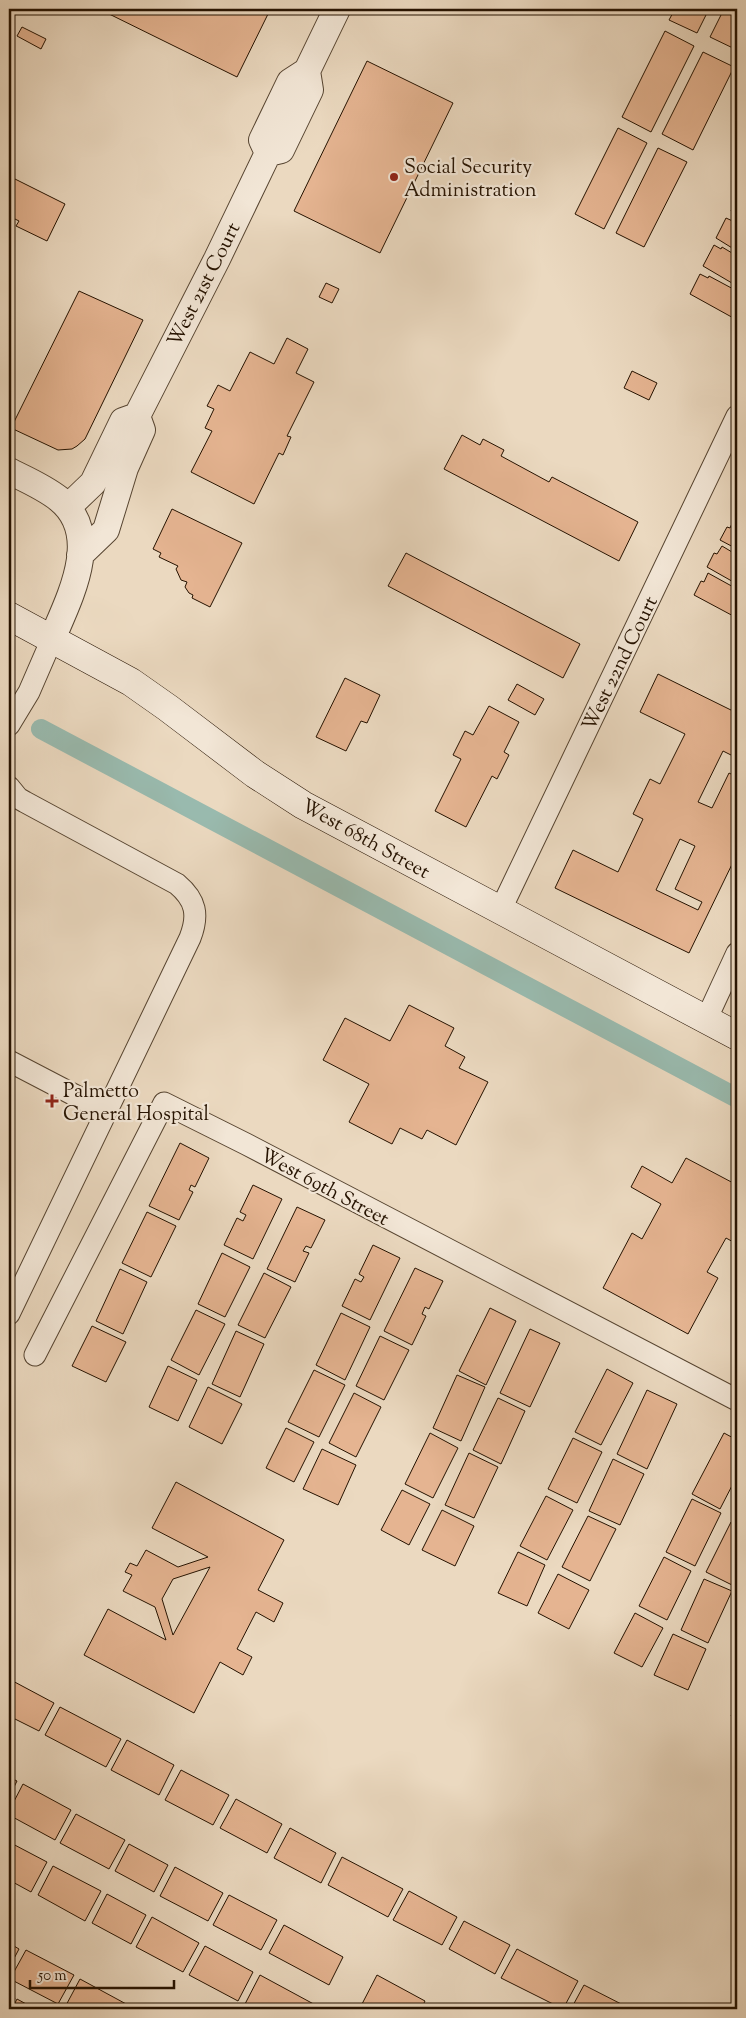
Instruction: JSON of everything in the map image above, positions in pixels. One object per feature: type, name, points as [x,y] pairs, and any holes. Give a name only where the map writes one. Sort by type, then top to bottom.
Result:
[{"type":"main road","name":"West 68th Street","points":[[9,616],[131,682],[255,774],[303,805],[737,1036]]},
{"type":"street","name":"West 21st Court","points":[[68,507],[93,483],[123,421],[137,416],[217,259],[268,153],[262,140],[290,82],[307,71],[337,9]]},
{"type":"street","name":"West 21st Court","points":[[80,554],[106,530],[125,468],[142,430],[137,416]]},
{"type":"street","name":"West 22nd Court","points":[[500,911],[737,416]]},
{"type":"street","points":[[9,470],[49,492],[68,507],[80,529],[82,540],[72,589],[29,692],[9,725]]},
{"type":"street","points":[[9,787],[25,802],[178,884],[187,893],[194,908],[195,918],[190,938],[105,1111],[9,1314]]},
{"type":"street","points":[[706,1020],[737,953]]},
{"type":"street","points":[[9,1061],[105,1111]]},
{"type":"street","name":"West 69th Street","points":[[35,1355],[164,1103],[737,1400]]},
{"type":"building","points":[[99,9],[277,9],[275,13],[270,10],[237,77]]},
{"type":"building","points":[[675,9],[709,9],[697,33],[669,20]]},
{"type":"building","points":[[724,9],[737,9],[737,50],[710,37]]},
{"type":"building","points":[[22,27],[46,39],[41,49],[17,36]]},
{"type":"building","points":[[665,31],[694,46],[651,132],[622,117]]},
{"type":"building","points":[[703,52],[734,67],[693,150],[662,134]]},
{"type":"building","points":[[367,61],[453,103],[380,253],[294,211]]},
{"type":"building","points":[[618,128],[647,143],[604,229],[575,214]]},
{"type":"building","points":[[658,148],[687,162],[644,247],[616,233]]},
{"type":"building","points":[[9,176],[65,204],[47,241],[16,226],[19,221],[9,216]]},
{"type":"building","points":[[737,199],[737,214],[731,211]]},
{"type":"building","points":[[726,218],[737,223],[737,251],[716,238]]},
{"type":"building","points":[[714,245],[721,249],[722,247],[737,256],[737,286],[703,266]]},
{"type":"building","points":[[700,274],[708,278],[709,276],[737,291],[737,320],[690,294]]},
{"type":"building","points":[[326,283],[339,289],[332,303],[319,297]]},
{"type":"building","points":[[79,291],[143,320],[85,439],[72,449],[58,450],[11,428]]},
{"type":"building","points":[[287,338],[308,349],[296,373],[314,382],[287,436],[291,437],[283,455],[279,453],[254,504],[191,472],[212,431],[205,428],[214,409],[207,406],[218,385],[230,391],[250,352],[274,364]]},
{"type":"building","points":[[632,371],[657,383],[649,400],[624,388]]},
{"type":"building","points":[[462,435],[480,445],[483,439],[504,450],[501,456],[549,482],[552,477],[638,522],[619,561],[444,469]]},
{"type":"building","points":[[172,509],[242,543],[210,607],[192,598],[193,595],[185,587],[187,582],[181,580],[176,569],[178,566],[159,557],[161,553],[153,549]]},
{"type":"building","points":[[734,519],[737,520],[737,549],[720,540],[727,527],[730,528]]},
{"type":"building","points":[[722,546],[737,555],[737,584],[707,567],[714,553],[717,554]]},
{"type":"building","points":[[406,553],[580,644],[563,678],[388,586]]},
{"type":"building","points":[[708,573],[737,589],[737,618],[694,595],[701,581],[704,582]]},
{"type":"building","points":[[658,674],[737,713],[737,758],[723,751],[698,802],[712,808],[729,773],[737,777],[737,854],[689,953],[555,888],[573,850],[618,872],[643,819],[633,814],[650,779],[660,784],[685,734],[640,712]],"holes":[[[680,839],[695,846],[675,889],[702,902],[698,910],[656,890]]]},
{"type":"building","points":[[345,678],[380,695],[367,723],[361,721],[346,751],[316,737]]},
{"type":"building","points":[[517,684],[544,699],[535,715],[508,700]]},
{"type":"building","points":[[489,706],[519,722],[504,752],[509,755],[497,779],[492,776],[466,827],[435,811],[461,759],[453,755],[465,731],[473,735]]},
{"type":"building","points":[[409,1005],[454,1028],[445,1046],[465,1057],[459,1068],[488,1082],[456,1145],[427,1130],[422,1139],[400,1128],[392,1144],[349,1122],[369,1084],[323,1060],[345,1018],[390,1041]]},
{"type":"building","points":[[180,1143],[209,1158],[195,1187],[191,1185],[189,1190],[193,1192],[179,1220],[149,1206]]},
{"type":"building","points":[[686,1158],[737,1185],[737,1244],[726,1238],[707,1272],[718,1278],[688,1334],[603,1288],[632,1233],[642,1239],[661,1204],[631,1187],[642,1166],[672,1183]]},
{"type":"building","points":[[253,1185],[282,1199],[253,1259],[224,1245],[237,1218],[243,1221],[246,1215],[240,1212]]},
{"type":"building","points":[[297,1207],[325,1220],[311,1248],[306,1246],[303,1251],[309,1253],[295,1282],[267,1269]]},
{"type":"building","points":[[147,1212],[176,1226],[151,1277],[122,1263]]},
{"type":"building","points":[[373,1245],[400,1258],[370,1320],[342,1306],[355,1279],[361,1282],[364,1277],[359,1274]]},
{"type":"building","points":[[222,1253],[250,1267],[225,1317],[198,1304]]},
{"type":"building","points":[[415,1268],[443,1281],[429,1309],[425,1307],[422,1314],[426,1316],[412,1345],[384,1331]]},
{"type":"building","points":[[120,1269],[147,1282],[123,1334],[96,1321]]},
{"type":"building","points":[[264,1273],[291,1287],[265,1338],[238,1325]]},
{"type":"building","points":[[490,1308],[516,1321],[486,1385],[459,1371]]},
{"type":"building","points":[[196,1310],[225,1324],[199,1375],[171,1360]]},
{"type":"building","points":[[341,1313],[370,1327],[345,1380],[316,1365]]},
{"type":"building","points":[[92,1326],[126,1342],[106,1382],[72,1366]]},
{"type":"building","points":[[530,1329],[560,1343],[530,1407],[500,1393]]},
{"type":"building","points":[[236,1331],[264,1344],[240,1397],[212,1384]]},
{"type":"building","points":[[380,1336],[409,1350],[384,1400],[356,1386]]},
{"type":"building","points":[[168,1366],[197,1380],[178,1421],[149,1407]]},
{"type":"building","points":[[607,1369],[633,1383],[601,1445],[575,1432]]},
{"type":"building","points":[[314,1370],[345,1385],[319,1437],[288,1422]]},
{"type":"building","points":[[457,1375],[485,1387],[461,1441],[433,1428]]},
{"type":"building","points":[[208,1387],[242,1404],[222,1444],[189,1427]]},
{"type":"building","points":[[647,1390],[677,1404],[647,1469],[617,1454]]},
{"type":"building","points":[[354,1393],[381,1407],[356,1457],[329,1443]]},
{"type":"building","points":[[498,1398],[525,1411],[501,1464],[473,1450]]},
{"type":"building","points":[[286,1428],[314,1442],[294,1482],[266,1468]]},
{"type":"building","points":[[430,1433],[458,1448],[433,1498],[405,1484]]},
{"type":"building","points":[[724,1433],[737,1440],[737,1476],[720,1509],[692,1494]]},
{"type":"building","points":[[573,1438],[602,1452],[577,1503],[548,1489]]},
{"type":"building","points":[[322,1449],[356,1465],[338,1505],[303,1489]]},
{"type":"building","points":[[469,1453],[498,1467],[474,1518],[445,1505]]},
{"type":"building","points":[[613,1459],[644,1474],[620,1525],[589,1511]]},
{"type":"building","points":[[176,1482],[284,1540],[258,1590],[283,1603],[274,1622],[256,1612],[237,1649],[252,1657],[243,1675],[220,1662],[194,1713],[84,1655],[108,1609],[166,1640],[155,1607],[123,1591],[132,1575],[125,1572],[130,1563],[137,1566],[146,1550],[178,1567],[208,1557],[152,1528]],"holes":[[[210,1567],[173,1635],[162,1599],[173,1579]]]},
{"type":"building","points":[[402,1490],[430,1504],[409,1545],[381,1530]]},
{"type":"building","points":[[546,1496],[573,1510],[547,1560],[520,1546]]},
{"type":"building","points":[[692,1499],[721,1513],[695,1566],[666,1552]]},
{"type":"building","points":[[442,1510],[474,1526],[455,1566],[422,1550]]},
{"type":"building","points":[[588,1516],[616,1529],[590,1581],[562,1567]]},
{"type":"building","points":[[731,1522],[737,1525],[737,1580],[734,1586],[706,1572]]},
{"type":"building","points":[[518,1552],[545,1565],[527,1606],[498,1593]]},
{"type":"building","points":[[664,1557],[691,1571],[667,1620],[639,1606]]},
{"type":"building","points":[[558,1574],[589,1590],[569,1629],[538,1613]]},
{"type":"building","points":[[704,1579],[732,1591],[708,1643],[681,1630]]},
{"type":"building","points":[[635,1613],[663,1628],[642,1667],[614,1653]]},
{"type":"building","points":[[673,1634],[706,1649],[688,1690],[654,1675]]},
{"type":"building","points":[[9,1679],[54,1703],[39,1731],[9,1716]]},
{"type":"building","points":[[737,1704],[737,1719],[731,1716]]},
{"type":"building","points":[[60,1707],[121,1739],[106,1767],[45,1735]]},
{"type":"building","points":[[127,1740],[174,1765],[159,1795],[111,1770]]},
{"type":"building","points":[[181,1770],[229,1795],[213,1825],[165,1800]]},
{"type":"building","points":[[9,1777],[17,1781],[9,1797]]},
{"type":"building","points":[[23,1784],[71,1810],[55,1840],[9,1815],[9,1811]]},
{"type":"building","points":[[236,1799],[282,1824],[267,1853],[220,1828]]},
{"type":"building","points":[[76,1814],[125,1840],[109,1869],[60,1843]]},
{"type":"building","points":[[290,1828],[336,1853],[321,1883],[274,1858]]},
{"type":"building","points":[[9,1842],[47,1862],[31,1892],[9,1880]]},
{"type":"building","points":[[129,1844],[168,1865],[154,1892],[115,1871]]},
{"type":"building","points":[[342,1857],[403,1889],[388,1917],[328,1885]]},
{"type":"building","points":[[53,1866],[101,1891],[85,1921],[38,1895]]},
{"type":"building","points":[[175,1867],[223,1893],[208,1921],[160,1896]]},
{"type":"building","points":[[409,1891],[457,1917],[442,1945],[393,1920]]},
{"type":"building","points":[[107,1894],[146,1915],[131,1944],[92,1923]]},
{"type":"building","points":[[229,1895],[277,1920],[261,1950],[213,1925]]},
{"type":"building","points":[[152,1917],[199,1943],[183,1972],[136,1947]]},
{"type":"building","points":[[464,1921],[510,1945],[495,1974],[449,1949]]},
{"type":"building","points":[[284,1925],[343,1957],[329,1985],[269,1953]]},
{"type":"building","points":[[9,1943],[19,1949],[9,1968]]},
{"type":"building","points":[[205,1946],[253,1972],[238,2001],[189,1975]]},
{"type":"building","points":[[517,1949],[578,1981],[563,2009],[501,1978]]},
{"type":"building","points":[[26,1950],[74,1975],[58,2004],[10,1979]]},
{"type":"building","points":[[260,1975],[321,2008],[255,2009],[245,2004]]},
{"type":"building","points":[[377,1975],[425,2001],[421,2009],[372,2009],[362,2004]]},
{"type":"building","points":[[80,1979],[128,2005],[125,2009],[64,2009]]},
{"type":"building","points":[[584,1985],[631,2009],[571,2009]]},
{"type":"building","points":[[9,1995],[15,1998],[9,2009]]},
{"type":"building","points":[[17,1999],[28,2005],[36,2009],[12,2009]]},
{"type":"building","points":[[432,2004],[442,2009],[429,2009]]},
{"type":"waterway","points":[[41,729],[737,1098]]},
{"type":"place","name":"Social Security Administration","points":[[394,177]]},
{"type":"place","name":"Palmetto General Hospital","points":[[52,1101]]}]
